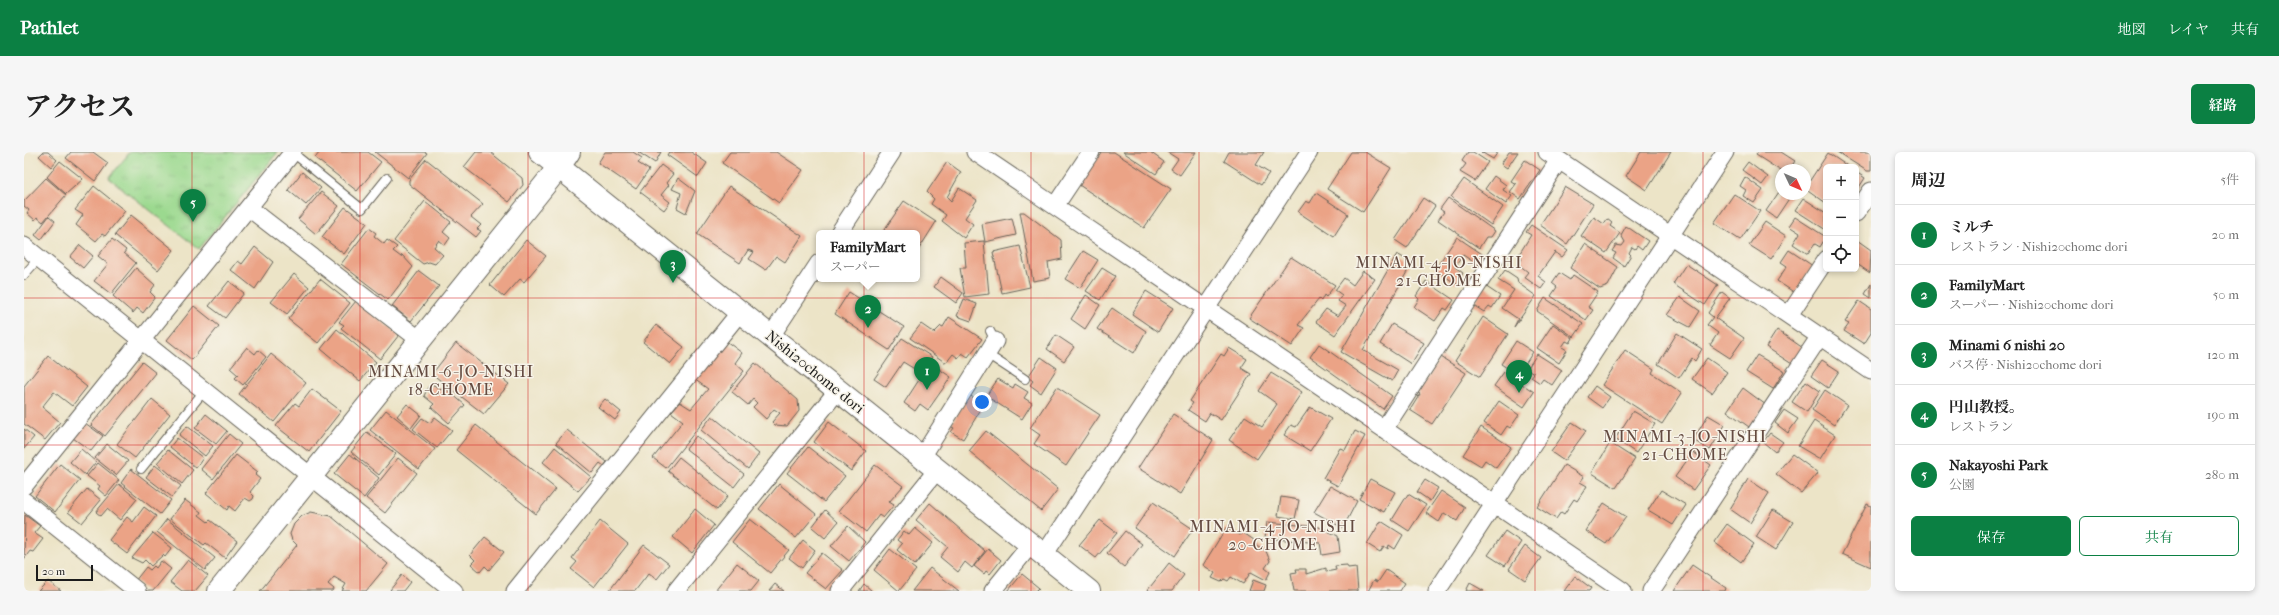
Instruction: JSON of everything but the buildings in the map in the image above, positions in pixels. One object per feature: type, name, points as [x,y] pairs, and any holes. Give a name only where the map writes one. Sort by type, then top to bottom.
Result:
[{"type":"street","points":[[24,486],[142,342],[293,152]]},
{"type":"street","name":"Nishi20chome dori","points":[[540,152],[564,160],[740,312],[1089,591]]},
{"type":"street","points":[[841,230],[892,152]]},
{"type":"street","points":[[975,152],[1623,591]]},
{"type":"street","points":[[1055,206],[1091,152]]},
{"type":"street","points":[[993,591],[1037,549],[1206,308],[1309,152]]},
{"type":"street","points":[[1437,591],[1725,152]]},
{"type":"street","points":[[1384,429],[1553,156],[1871,371]]},
{"type":"street","points":[[219,591],[564,160]]},
{"type":"street","points":[[1859,209],[1871,191]]},
{"type":"street","points":[[249,208],[420,340]]},
{"type":"street","points":[[24,246],[454,591]]},
{"type":"street","points":[[1788,315],[1823,263]]},
{"type":"street","points":[[771,336],[816,268]]},
{"type":"street","points":[[515,591],[740,312]]},
{"type":"street","points":[[1651,591],[1820,336]]},
{"type":"street","points":[[840,591],[930,464],[990,342]]},
{"type":"street","points":[[676,591],[838,390]]},
{"type":"street","points":[[24,501],[137,591]]},
{"type":"lane","points":[[293,152],[362,209],[387,178]]},
{"type":"lane","points":[[24,275],[39,258]]},
{"type":"lane","points":[[990,342],[1025,379]]},
{"type":"lane","points":[[141,469],[204,391]]},
{"type":"green space","points":[[130,152],[278,152],[199,249],[109,178]]},
{"type":"place","name":"Nakayoshi Park","points":[[193,222]]},
{"type":"place","name":"Minami 6 nishi 20","points":[[673,283]]},
{"type":"place","name":"FamilyMart","points":[[868,328]]},
{"type":"place","name":"ミルチ","points":[[927,390]]},
{"type":"place","name":"円山教授。","points":[[1519,393]]},
{"type":"district","name":"MINAMI-4-JO-NISHI 21-CHOME","points":[[1439,271]]},
{"type":"district","name":"MINAMI-6-JO-NISHI 18-CHOME","points":[[451,380]]},
{"type":"district","name":"MINAMI-3-JO-NISHI 21-CHOME","points":[[1685,445]]},
{"type":"district","name":"MINAMI-4-JO-NISHI 20-CHOME","points":[[1273,535]]}]
